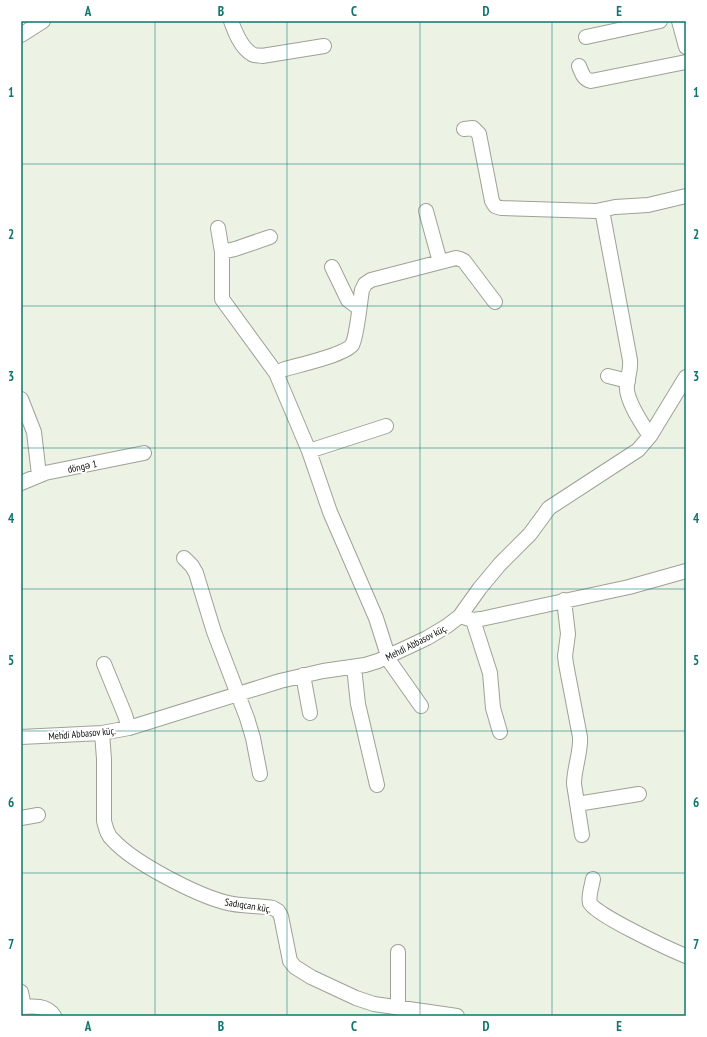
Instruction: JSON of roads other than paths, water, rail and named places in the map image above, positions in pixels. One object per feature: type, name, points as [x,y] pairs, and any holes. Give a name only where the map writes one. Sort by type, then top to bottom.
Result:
[{"type":"street","points":[[21,35],[43,21]]},
{"type":"street","points":[[231,21],[235,33],[244,47],[252,55],[262,56],[324,46]]},
{"type":"street","points":[[586,37],[660,21]]},
{"type":"street","points":[[679,21],[686,47]]},
{"type":"street","points":[[579,66],[586,80],[591,81],[686,62]]},
{"type":"street","points":[[464,129],[473,128],[479,134],[492,201],[495,206],[502,208],[602,210],[648,205],[686,196]]},
{"type":"street","points":[[602,210],[630,360],[631,369],[627,392],[632,406],[642,425],[650,436]]},
{"type":"street","points":[[426,211],[440,262]]},
{"type":"street","points":[[218,228],[222,252],[222,299],[276,374],[309,451],[330,512],[376,618],[388,657],[421,706]]},
{"type":"street","points":[[222,252],[270,237]]},
{"type":"street","points":[[276,374],[285,369],[342,352],[351,345],[355,336],[359,308],[365,284],[371,280],[456,258],[464,261],[495,302]]},
{"type":"street","points":[[332,268],[348,300],[359,308]]},
{"type":"street","points":[[608,376],[628,381]]},
{"type":"street","name":"Mehdi Abbasov küç.","points":[[21,737],[102,733],[128,728],[238,693],[303,675],[354,667],[378,661],[428,638],[447,626],[467,618],[480,588],[500,564],[530,534],[549,508],[638,450],[650,436],[686,377]]},
{"type":"street","points":[[21,399],[34,432],[39,475]]},
{"type":"street","points":[[309,451],[386,426]]},
{"type":"street","name":"döngə 1","points":[[21,483],[39,475],[144,453]]},
{"type":"street","points":[[184,558],[192,566],[196,573],[214,632],[238,693],[253,738],[260,774]]},
{"type":"street","points":[[500,732],[493,708],[490,673],[467,618],[629,587],[686,571]]},
{"type":"street","points":[[564,600],[568,634],[565,656],[580,744],[574,775],[574,784],[582,834]]},
{"type":"street","points":[[104,664],[125,716],[128,728]]},
{"type":"street","points":[[354,667],[358,704],[376,785]]},
{"type":"street","points":[[303,675],[310,713]]},
{"type":"street","name":"Sadıqcan küç.","points":[[102,733],[104,759],[104,821],[106,831],[118,846],[159,872],[207,896],[237,905],[273,908],[278,911],[281,916],[290,961],[295,967],[311,977],[356,998],[374,1004],[457,1016]]},
{"type":"street","points":[[577,804],[639,794]]},
{"type":"street","points":[[21,818],[38,815]]},
{"type":"street","points":[[593,879],[590,905],[621,925],[686,956]]},
{"type":"street","points":[[398,952],[398,1008]]},
{"type":"street","points":[[21,992],[22,1007],[46,1008],[54,1016]]}]
